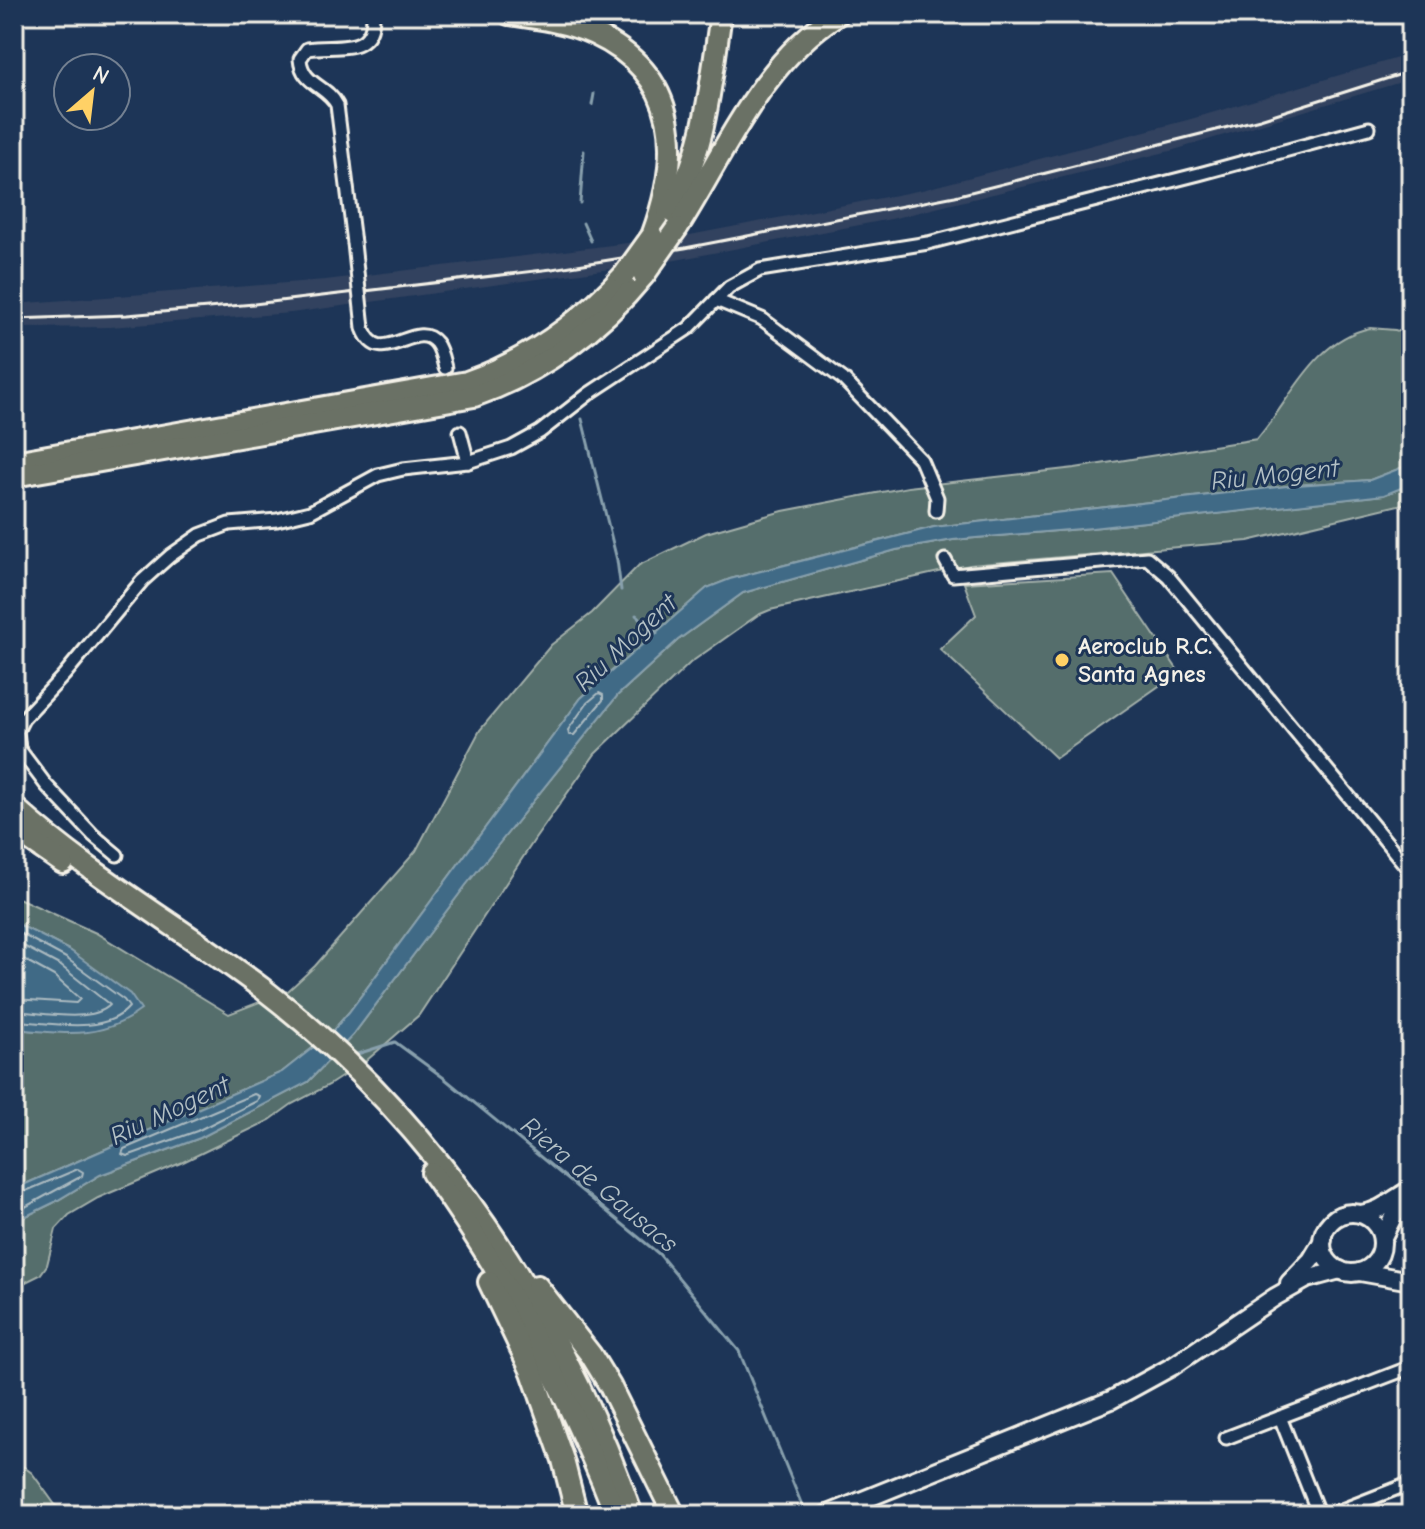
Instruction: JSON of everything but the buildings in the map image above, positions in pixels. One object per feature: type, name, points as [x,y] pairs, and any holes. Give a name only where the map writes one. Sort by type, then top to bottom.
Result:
[{"type":"highway","points":[[14,476],[482,393],[519,378],[579,338],[621,301],[652,236],[669,180],[672,147],[667,114],[659,91],[623,51],[593,33],[509,14]]},
{"type":"highway","points":[[652,236],[674,204],[693,161],[710,88],[721,14]]},
{"type":"highway","points":[[677,228],[705,156],[718,107],[734,14]]},
{"type":"highway","points":[[14,463],[467,382],[497,371],[554,338],[634,275],[677,228],[742,119],[776,70],[816,30],[838,14]]},
{"type":"highway","points":[[14,491],[71,475],[88,465]]},
{"type":"highway","points":[[14,793],[89,873]]},
{"type":"highway","points":[[14,807],[89,873]]},
{"type":"highway","points":[[14,820],[257,992],[384,1105],[423,1161],[591,1355],[674,1515]]},
{"type":"highway","points":[[14,829],[89,873]]},
{"type":"highway","points":[[468,1213],[632,1515]]},
{"type":"highway","points":[[468,1213],[484,1271],[532,1372],[563,1460],[577,1515]]},
{"type":"highway","points":[[610,1478],[616,1515]]},
{"type":"main road","points":[[1275,1297],[1304,1269],[1335,1218],[1385,1206],[1411,1190]]},
{"type":"main road","points":[[1360,1272],[1373,1264],[1393,1217],[1411,1190]]},
{"type":"main road","points":[[1361,1214],[1378,1228],[1382,1245],[1397,1268],[1411,1274]]},
{"type":"main road","points":[[1323,1240],[1328,1261],[1340,1270]]},
{"type":"main road","points":[[826,1515],[1111,1400],[1173,1366],[1275,1297],[1314,1275],[1340,1270],[1411,1281]]},
{"type":"street","points":[[374,20],[370,35],[358,44],[307,49],[300,59],[307,79],[330,94],[337,105],[363,328],[369,340],[381,346],[419,335],[427,336],[438,344],[445,368]]},
{"type":"street","points":[[117,855],[93,835],[46,785],[19,749],[17,731],[23,719],[142,581],[180,548],[220,526],[277,520],[310,512],[378,475],[468,462],[501,453],[540,432],[590,393],[689,328],[729,287],[760,270],[928,243],[1369,128]]},
{"type":"street","points":[[716,300],[762,319],[843,379],[921,460],[937,498],[936,511]]},
{"type":"street","points":[[460,432],[468,462]]},
{"type":"street","points":[[945,560],[953,575],[1147,558],[1168,576],[1411,872]]},
{"type":"street","points":[[1226,1438],[1411,1367]]},
{"type":"street","points":[[1280,1417],[1319,1515]]},
{"type":"street","points":[[1329,1515],[1411,1483]]},
{"type":"shaded area","points":[[1411,54],[1411,79],[1174,150],[891,219],[676,260],[291,313],[110,327],[14,328],[14,304],[325,280],[501,259],[690,235],[922,190],[1191,119]]},
{"type":"green space","points":[[1370,328],[1411,335],[1411,464],[1370,480],[1296,485],[934,527],[730,579],[707,588],[581,698],[329,1035],[282,1072],[14,1189],[14,1029],[38,1031],[99,974],[71,951],[14,922],[14,896],[96,933],[229,1014],[288,991],[315,966],[416,851],[480,730],[551,645],[592,613],[639,565],[706,533],[783,511],[908,487],[1075,468],[1257,439],[1318,358],[1350,335]]},
{"type":"green space","points":[[1411,484],[1411,502],[1248,541],[970,565],[758,615],[690,663],[595,754],[419,1015],[366,1061],[270,1120],[98,1198],[69,1215],[56,1229],[47,1265],[40,1275],[14,1288],[14,1222],[100,1175],[200,1138],[308,1082],[353,1035],[466,885],[618,695],[678,640],[743,593],[896,550],[953,540],[1092,528],[1383,495]]},
{"type":"green space","name":"Aeroclub R.C. Santa Agnes","points":[[1113,574],[1179,672],[1056,758],[940,649],[976,615],[964,583]]},
{"type":"green space","points":[[14,1460],[32,1473],[56,1506],[73,1515],[14,1515]]},
{"type":"water","points":[[1411,464],[1411,484],[1384,495],[1092,528],[953,540],[896,550],[743,593],[678,640],[618,695],[466,885],[353,1035],[308,1082],[200,1138],[100,1175],[14,1222],[14,1189],[282,1072],[329,1035],[581,698],[707,588],[730,579],[934,527],[1296,485],[1370,480]]},
{"type":"water","points":[[14,922],[71,951],[130,994],[141,1010],[111,1027],[96,1031],[65,1033],[14,1029]]},
{"type":"waterway","points":[[592,105],[594,94]]},
{"type":"waterway","points":[[580,203],[584,151]]},
{"type":"waterway","points":[[583,223],[591,241]]},
{"type":"waterway","points":[[582,419],[617,560],[621,590]]},
{"type":"waterway","name":"Riu Mogent","points":[[636,615],[657,633]]},
{"type":"waterway","name":"Riera de Gausacs","points":[[351,1056],[395,1042],[444,1078],[659,1254],[739,1351],[806,1515]]},
{"type":"railway","points":[[14,319],[127,315],[254,304],[552,269],[685,248],[955,196],[1260,119],[1411,71]]},
{"type":"place","name":"Aeroclub R.C. Santa Agnes","points":[[1062,660]]}]
